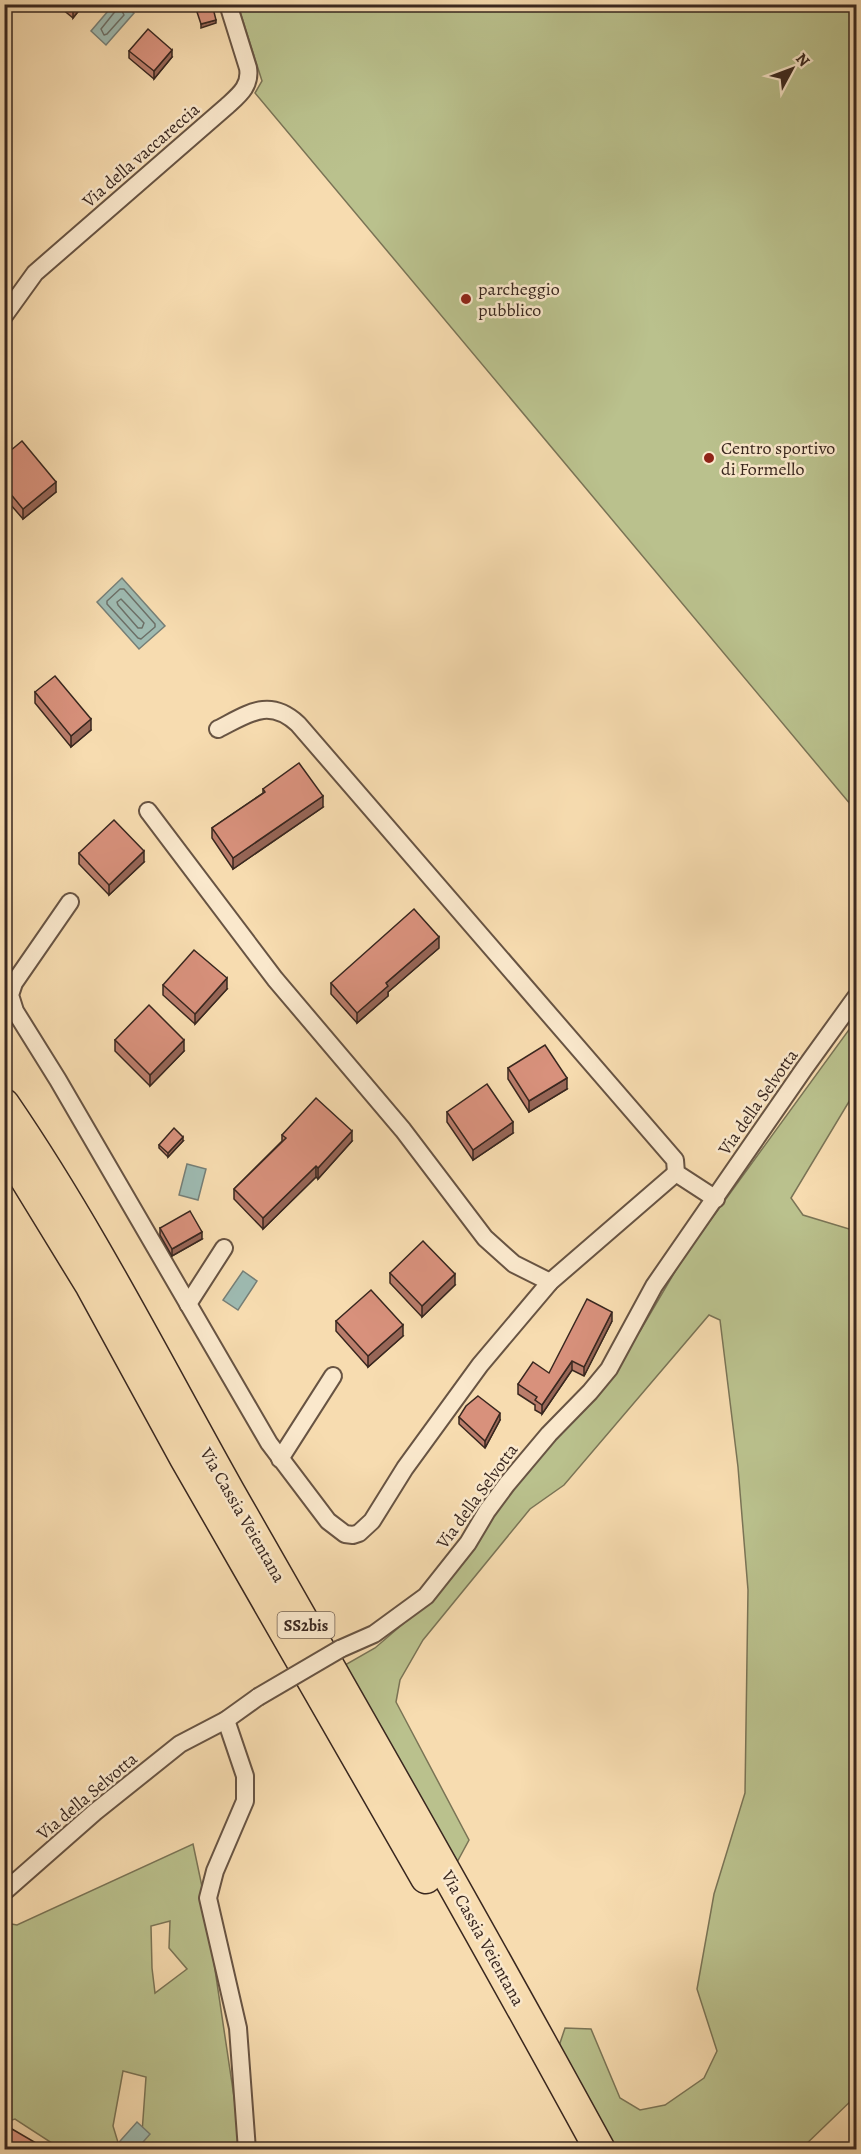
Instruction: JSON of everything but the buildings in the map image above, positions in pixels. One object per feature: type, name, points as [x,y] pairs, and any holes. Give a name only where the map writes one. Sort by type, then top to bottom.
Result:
[{"type":"highway","name":"Via Cassia Veientana","points":[[4,1104],[111,1275],[204,1447],[499,1964],[600,2150]]},
{"type":"highway","name":"Via Cassia Veientana","points":[[4,1144],[91,1286],[185,1458],[479,1971],[577,2150]]},
{"type":"street","name":"Via della vaccareccia","points":[[4,316],[36,273],[244,89],[249,79],[248,68],[228,4]]},
{"type":"street","points":[[218,729],[248,714],[268,709],[281,711],[298,724],[675,1160],[676,1173]]},
{"type":"street","points":[[148,811],[275,979],[403,1130],[485,1238],[514,1264],[550,1282]]},
{"type":"street","points":[[70,902],[12,987],[11,1003],[280,1459],[332,1525],[345,1534],[359,1533],[372,1521],[405,1468],[480,1365],[550,1282],[676,1173]]},
{"type":"street","name":"Via della Selvotta","points":[[4,1892],[95,1812],[180,1744],[226,1720],[340,1649],[374,1634],[426,1596],[468,1543],[486,1511],[507,1484],[609,1369],[654,1286],[856,997]]},
{"type":"street","points":[[676,1173],[716,1199]]},
{"type":"street","points":[[188,1304],[224,1248]]},
{"type":"street","points":[[280,1459],[333,1376]]},
{"type":"street","points":[[226,1720],[245,1776],[245,1801],[216,1871],[208,1898],[238,2028],[247,2150]]},
{"type":"green space","name":"Centro sportivo di Formello","points":[[238,5],[856,5],[856,811],[255,93],[262,81]]},
{"type":"green space","points":[[856,1020],[856,1090],[791,1198],[803,1215],[849,1229],[856,1225],[856,2096],[801,2149],[614,2149],[559,2046],[565,2028],[591,2029],[620,2098],[640,2110],[665,2105],[704,2078],[717,2051],[697,1989],[714,1894],[745,1793],[748,1590],[738,1467],[720,1320],[709,1315],[564,1485],[530,1509],[423,1640],[400,1680],[396,1702],[469,1840],[456,1864],[338,1669],[375,1648],[433,1598],[469,1556],[506,1493],[534,1459],[592,1400],[640,1331],[683,1258]]},
{"type":"green space","points":[[193,1844],[204,1896],[237,2117],[238,2149],[130,2149],[142,2133],[146,2077],[123,2071],[113,2126],[120,2149],[61,2149],[15,2119],[5,2122],[5,1923],[17,1925]],"holes":[[[170,1921],[169,1948],[187,1969],[155,1993],[151,1926]]]},
{"type":"water","points":[[114,4],[124,5],[134,13],[106,45],[91,31]]},
{"type":"water","points":[[122,578],[165,626],[139,649],[97,602]]},
{"type":"water","points":[[187,1164],[206,1169],[198,1200],[179,1195]]},
{"type":"water","points":[[243,1271],[257,1281],[238,1310],[223,1300]]},
{"type":"water","points":[[137,2122],[150,2134],[137,2149],[113,2149]]},
{"type":"place","name":"parcheggio pubblico","points":[[466,299]]},
{"type":"place","name":"Centro sportivo di Formello","points":[[709,458]]}]
